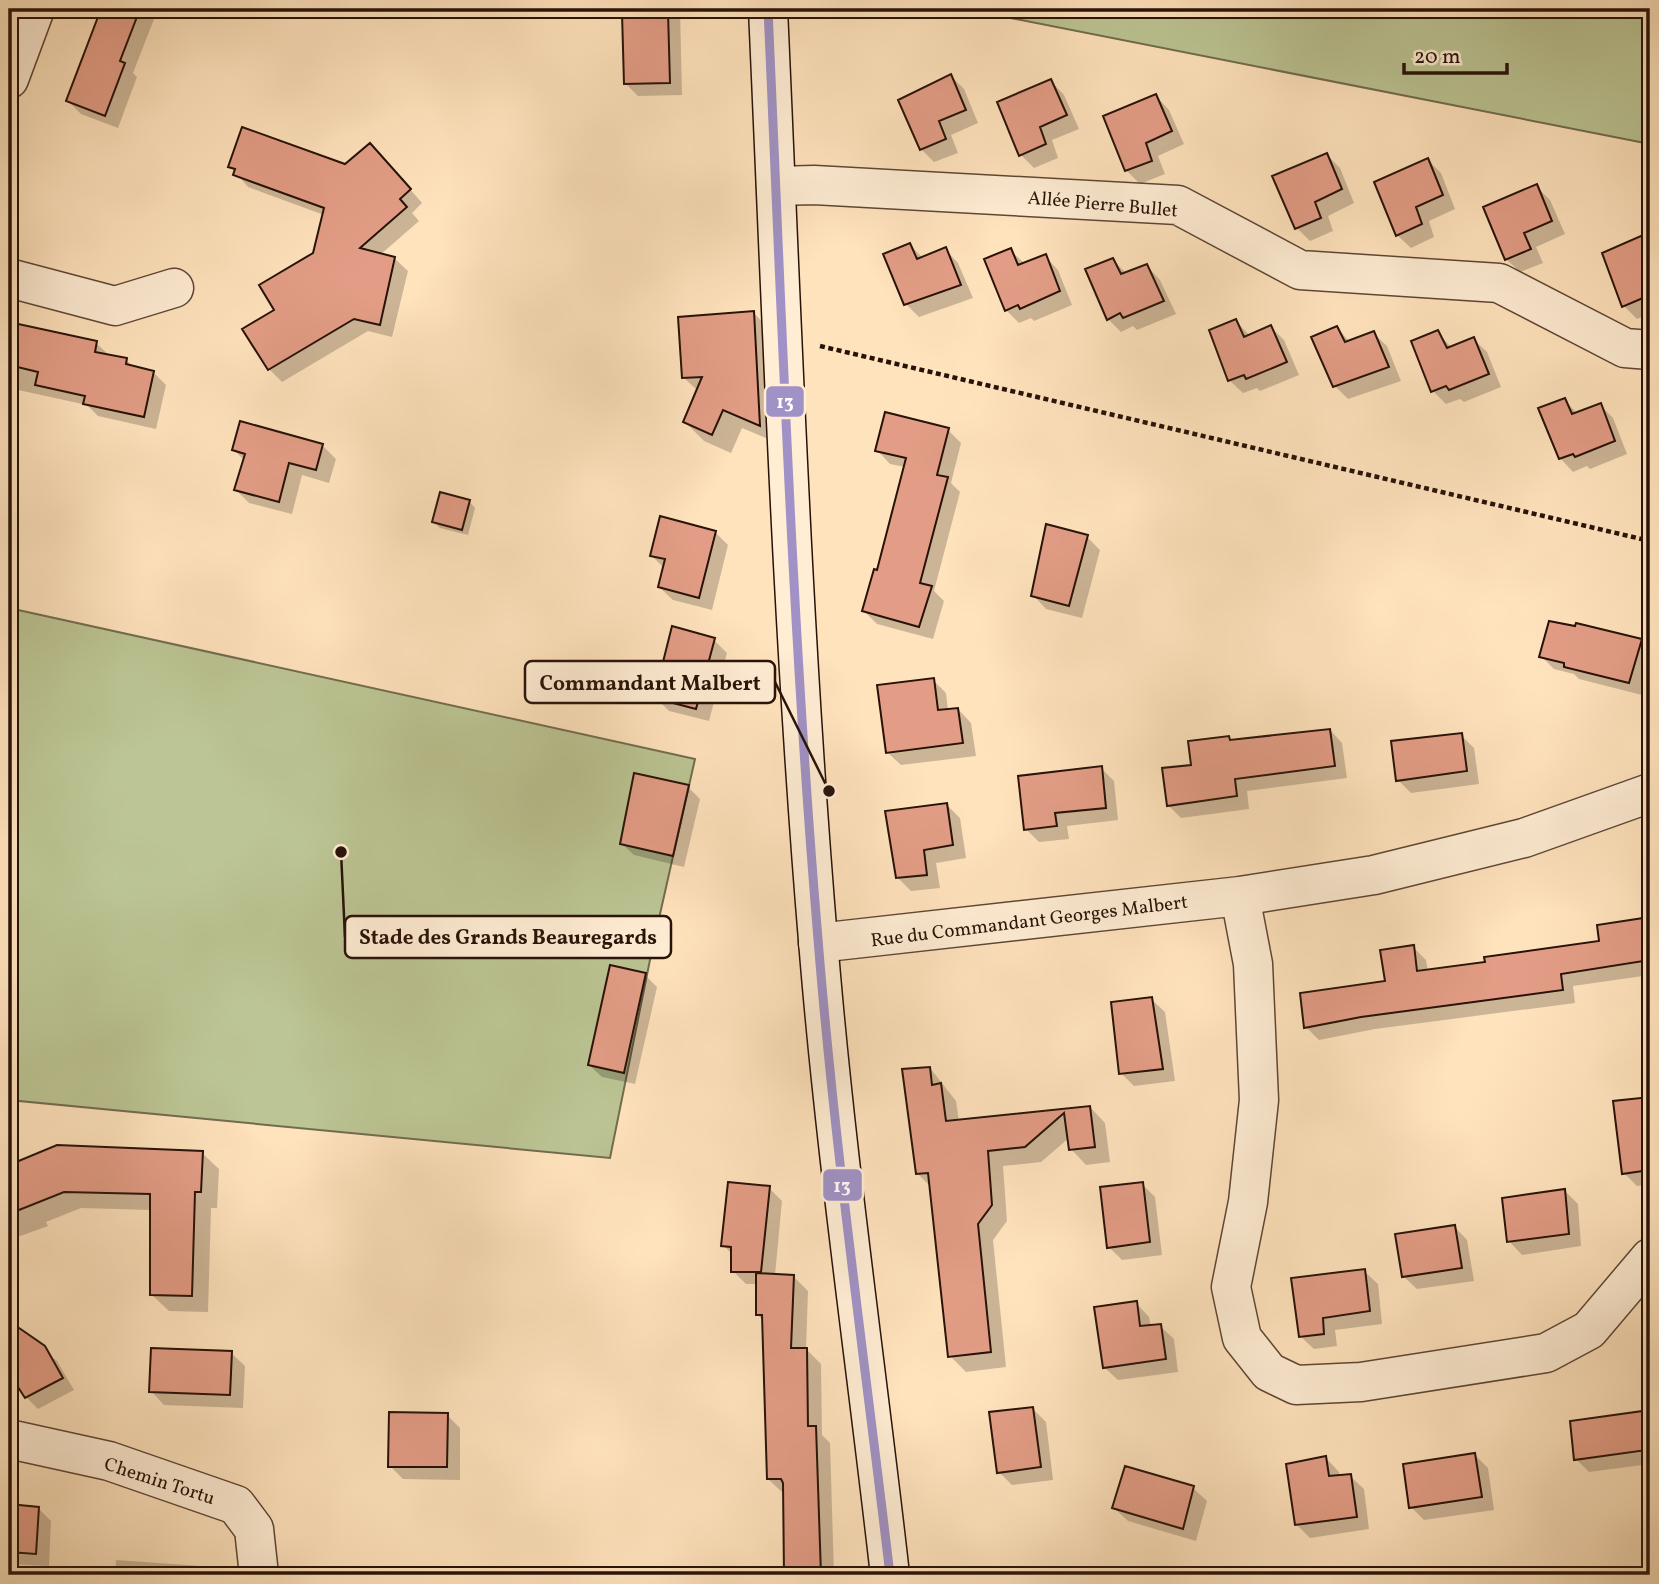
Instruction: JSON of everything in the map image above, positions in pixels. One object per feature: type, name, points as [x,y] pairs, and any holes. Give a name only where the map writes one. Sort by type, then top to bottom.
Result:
[{"type":"street","points":[[9,79],[35,9]]},
{"type":"street","points":[[768,9],[801,710],[818,943],[834,1116],[890,1575]]},
{"type":"street","name":"Allée Pierre Bullet","points":[[776,186],[814,185],[1178,205],[1300,270],[1499,282],[1625,348],[1650,349]]},
{"type":"street","points":[[9,278],[115,306],[174,288]]},
{"type":"street","name":"Rue du Commandant Georges Malbert","points":[[818,943],[1240,896],[1374,875],[1524,838],[1650,793]]},
{"type":"street","points":[[1240,896],[1253,964],[1259,1100],[1248,1202],[1231,1287],[1242,1338],[1269,1372],[1296,1385],[1361,1382],[1546,1353],[1589,1330],[1650,1258]]},
{"type":"street","name":"Chemin Tortu","points":[[9,1439],[109,1461],[236,1505],[254,1530],[259,1575]]},
{"type":"path","points":[[782,343],[828,347],[1650,541]]},
{"type":"path","points":[[1639,1575],[1650,1566]]},
{"type":"green space","points":[[965,9],[1650,9],[1650,144]]},
{"type":"green space","points":[[9,608],[695,759],[653,945],[610,1158],[9,1100]]},
{"type":"building","points":[[101,9],[140,9],[120,61],[125,63],[105,116],[66,101]]},
{"type":"building","points":[[668,12],[670,83],[624,84],[622,13]]},
{"type":"building","points":[[951,74],[966,110],[939,121],[946,139],[920,150],[898,100]]},
{"type":"building","points":[[1051,79],[1067,115],[1040,127],[1046,144],[1019,156],[997,102]]},
{"type":"building","points":[[1156,94],[1172,131],[1146,143],[1152,161],[1125,171],[1103,116]]},
{"type":"building","points":[[242,127],[345,164],[370,143],[411,189],[400,199],[407,207],[360,248],[395,257],[380,325],[354,319],[268,370],[242,329],[274,310],[259,285],[313,253],[324,208],[233,175],[235,169],[228,167]]},
{"type":"building","points":[[1327,153],[1342,189],[1315,202],[1321,218],[1295,229],[1272,176]]},
{"type":"building","points":[[1428,158],[1443,195],[1416,207],[1422,224],[1396,236],[1374,182]]},
{"type":"building","points":[[1537,184],[1552,221],[1524,233],[1531,249],[1505,260],[1483,207]]},
{"type":"building","points":[[1650,232],[1650,295],[1622,307],[1602,253]]},
{"type":"building","points":[[910,243],[917,259],[946,247],[961,285],[904,305],[883,254]]},
{"type":"building","points":[[1011,248],[1018,265],[1046,254],[1060,291],[1020,309],[1018,305],[1005,311],[984,259]]},
{"type":"building","points":[[1113,258],[1121,274],[1147,264],[1164,301],[1123,318],[1120,313],[1107,320],[1085,269]]},
{"type":"building","points":[[754,311],[760,426],[723,410],[712,435],[683,422],[702,377],[682,378],[678,317]]},
{"type":"building","points":[[1236,319],[1244,337],[1271,325],[1287,362],[1246,379],[1244,375],[1228,381],[1209,330]]},
{"type":"building","points":[[9,322],[97,341],[95,352],[127,358],[126,364],[154,371],[144,417],[83,404],[85,396],[35,385],[38,372],[9,365]]},
{"type":"building","points":[[1337,326],[1345,342],[1374,331],[1389,367],[1333,387],[1311,337]]},
{"type":"building","points":[[1438,330],[1447,348],[1474,337],[1489,374],[1449,390],[1446,386],[1431,392],[1411,341]]},
{"type":"building","points":[[1565,398],[1572,414],[1601,403],[1615,441],[1575,457],[1573,454],[1559,459],[1538,408]]},
{"type":"building","points":[[885,412],[949,428],[937,475],[948,477],[920,583],[932,586],[919,627],[862,611],[874,569],[877,570],[906,458],[875,451]]},
{"type":"building","points":[[240,421],[323,444],[316,470],[289,463],[279,502],[234,490],[245,454],[232,450]]},
{"type":"building","points":[[440,492],[470,500],[462,530],[432,522]]},
{"type":"building","points":[[660,516],[716,531],[699,598],[658,587],[665,559],[650,556]]},
{"type":"building","points":[[1046,524],[1088,535],[1069,606],[1031,596]]},
{"type":"building","points":[[1549,621],[1575,626],[1576,623],[1642,639],[1629,683],[1564,667],[1564,663],[1539,657]]},
{"type":"building","points":[[672,626],[715,638],[696,709],[654,698]]},
{"type":"building","points":[[934,678],[938,710],[958,708],[963,743],[886,753],[877,685]]},
{"type":"building","points":[[1330,729],[1335,766],[1235,779],[1237,796],[1167,806],[1162,768],[1191,765],[1188,741],[1229,736],[1230,740]]},
{"type":"building","points":[[1462,733],[1467,771],[1396,781],[1391,741]]},
{"type":"building","points":[[1102,766],[1106,808],[1055,813],[1057,826],[1024,830],[1018,776]]},
{"type":"building","points":[[634,773],[689,785],[673,856],[620,844]]},
{"type":"building","points":[[947,803],[953,845],[924,850],[927,875],[896,878],[885,811]]},
{"type":"building","points":[[1650,917],[1650,960],[1561,974],[1563,990],[1361,1017],[1304,1028],[1300,993],[1385,981],[1380,950],[1414,945],[1417,971],[1485,962],[1484,957],[1599,941],[1597,925]]},
{"type":"building","points":[[610,965],[646,973],[624,1073],[588,1065]]},
{"type":"building","points":[[1152,997],[1163,1069],[1119,1074],[1111,1002]]},
{"type":"building","points":[[930,1067],[932,1085],[941,1083],[946,1121],[1090,1106],[1095,1147],[1069,1150],[1064,1113],[1025,1147],[988,1151],[992,1205],[978,1224],[991,1352],[948,1357],[928,1173],[916,1174],[902,1069]]},
{"type":"building","points":[[1650,1097],[1650,1170],[1622,1174],[1613,1101]]},
{"type":"building","points":[[57,1145],[203,1151],[201,1192],[195,1192],[192,1296],[150,1295],[150,1194],[64,1192],[9,1214],[9,1165]]},
{"type":"building","points":[[728,1182],[770,1186],[761,1272],[731,1272],[731,1247],[721,1246]]},
{"type":"building","points":[[1143,1182],[1150,1242],[1107,1248],[1100,1187]]},
{"type":"building","points":[[1565,1189],[1569,1234],[1507,1242],[1502,1198]]},
{"type":"building","points":[[1455,1225],[1462,1268],[1402,1277],[1395,1234]]},
{"type":"building","points":[[1365,1269],[1370,1311],[1323,1318],[1324,1334],[1299,1337],[1291,1278]]},
{"type":"building","points":[[756,1273],[794,1275],[791,1348],[807,1348],[808,1426],[816,1426],[821,1575],[784,1575],[783,1483],[781,1479],[767,1479],[762,1315],[756,1315]]},
{"type":"building","points":[[1137,1301],[1140,1326],[1161,1324],[1166,1359],[1103,1368],[1094,1307]]},
{"type":"building","points":[[9,1321],[45,1346],[63,1378],[25,1398],[9,1373]]},
{"type":"building","points":[[151,1348],[232,1351],[230,1395],[149,1392]]},
{"type":"building","points":[[1033,1407],[1041,1467],[997,1473],[989,1412]]},
{"type":"building","points":[[1643,1411],[1647,1450],[1574,1460],[1570,1421]]},
{"type":"building","points":[[389,1412],[448,1413],[447,1467],[388,1467]]},
{"type":"building","points":[[1475,1453],[1482,1497],[1409,1508],[1403,1464]]},
{"type":"building","points":[[1326,1456],[1329,1476],[1351,1474],[1357,1517],[1295,1525],[1286,1464]]},
{"type":"building","points":[[1125,1466],[1194,1486],[1183,1529],[1112,1508]]},
{"type":"building","points":[[9,1504],[39,1507],[36,1554],[9,1552]]},
{"type":"transit line","name":"13","points":[[768,9],[788,474],[818,939],[833,1098],[890,1575]]},
{"type":"place","name":"Commandant Malbert","points":[[829,791]]},
{"type":"place","name":"Stade des Grands Beauregards","points":[[341,852]]}]
